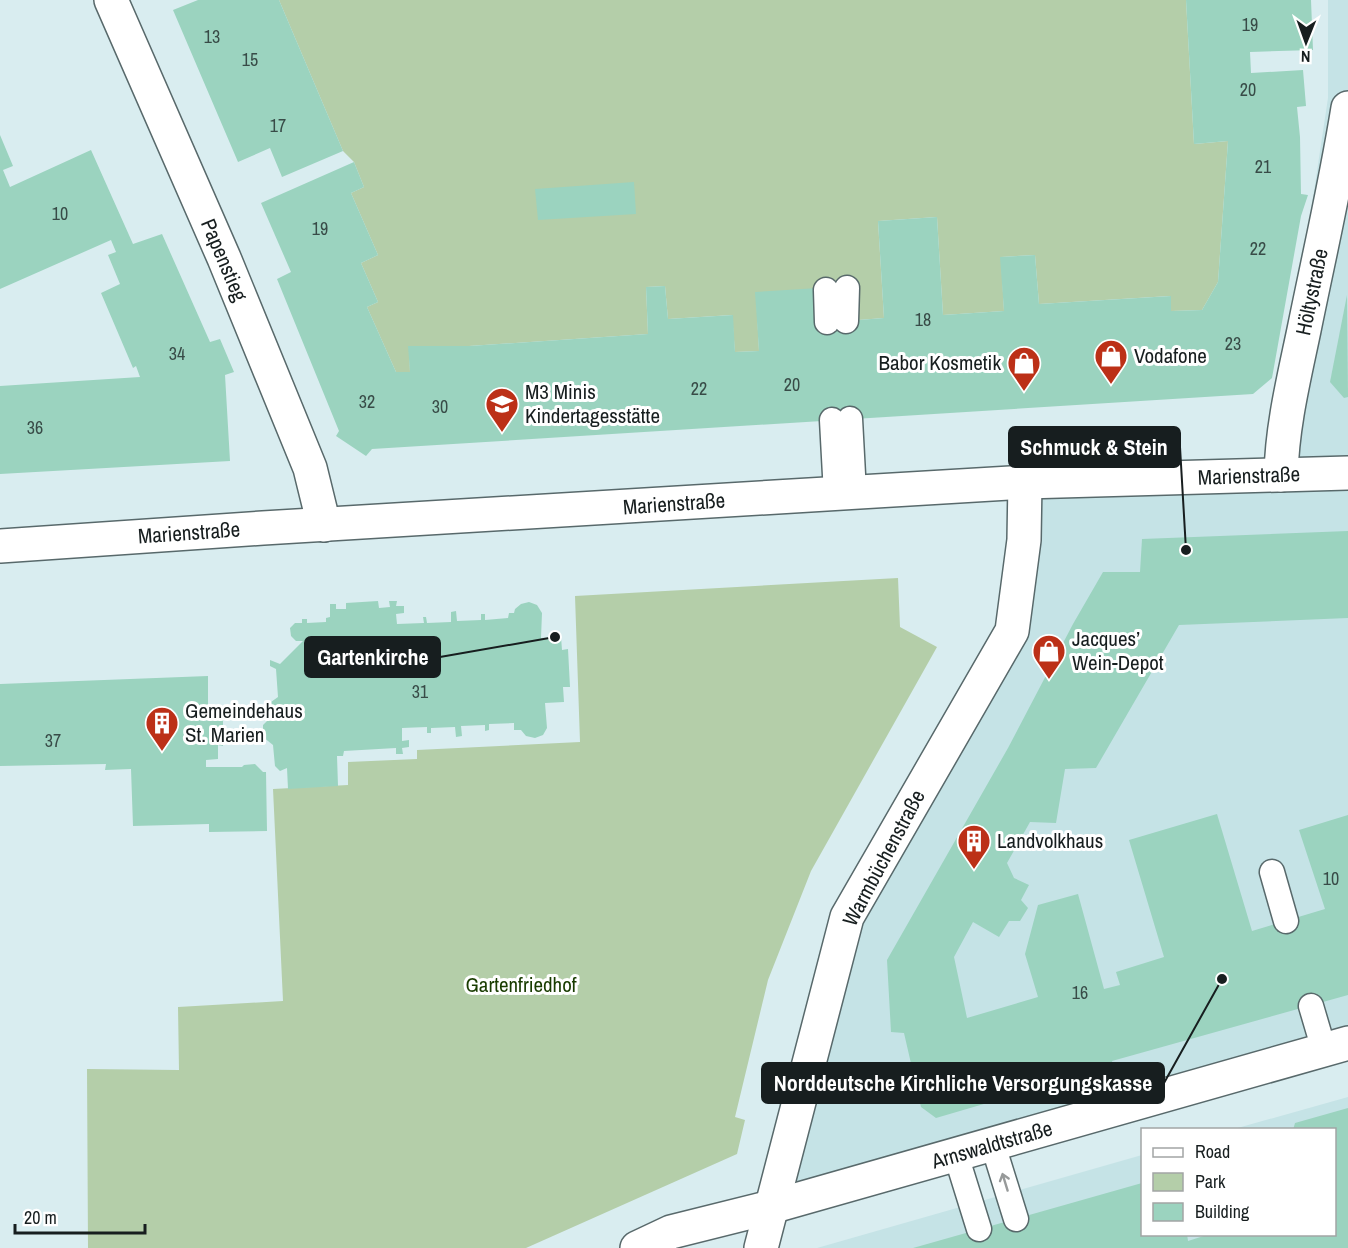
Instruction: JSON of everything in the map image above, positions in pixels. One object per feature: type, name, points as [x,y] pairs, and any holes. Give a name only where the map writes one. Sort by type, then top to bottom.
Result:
[{"type":"street","name":"Papenstieg","points":[[111,0],[224,258],[310,468],[324,525]]},
{"type":"street","name":"Höltystraße","points":[[1281,475],[1281,447],[1348,108]]},
{"type":"street","name":"Marienstraße","points":[[0,546],[1025,482],[1348,473]]},
{"type":"street","name":"Warmbüchenstraße","points":[[761,1248],[847,918],[1012,631],[1024,540],[1025,482]]},
{"type":"street","name":"Arnswaldtstraße","points":[[637,1248],[671,1232],[771,1207],[1336,1047]]},
{"type":"lane","points":[[837,289],[837,322]]},
{"type":"lane","points":[[841,419],[845,494]]},
{"type":"lane","points":[[1272,872],[1286,921]]},
{"type":"lane","points":[[1311,1006],[1336,1047]]},
{"type":"lane","points":[[993,1145],[1016,1219]]},
{"type":"lane","points":[[956,1155],[979,1229]]},
{"type":"shaded area","points":[[1328,0],[1348,0],[1348,1043],[771,1207],[847,917],[1012,631],[1025,482],[1282,472],[1283,397],[1328,98]]},
{"type":"shaded area","points":[[1348,1097],[1348,1248],[817,1248],[1141,1155],[1141,1236],[1336,1236],[1336,1128],[1238,1128]]},
{"type":"green space","points":[[279,0],[1186,0],[1194,144],[1228,141],[1218,282],[1202,310],[1171,311],[1170,296],[1039,304],[1035,255],[1001,257],[1004,311],[943,315],[937,217],[878,221],[884,318],[820,323],[756,293],[759,351],[735,352],[732,315],[668,319],[665,286],[646,287],[648,334],[469,346],[409,346],[410,372],[396,372],[367,307],[378,302],[361,263],[378,255],[351,193],[364,187],[354,162],[343,151]]},
{"type":"green space","name":"Gartenfriedhof","points":[[898,578],[900,627],[937,647],[811,871],[768,980],[735,1117],[745,1120],[737,1154],[526,1248],[88,1248],[87,1069],[179,1070],[178,1007],[283,1001],[273,789],[348,785],[348,762],[417,759],[417,750],[580,742],[575,596]]},
{"type":"building","points":[[198,0],[279,0],[343,151],[282,177],[270,148],[238,162],[173,10]]},
{"type":"building","points":[[1186,0],[1311,0],[1313,50],[1250,52],[1251,73],[1303,70],[1306,106],[1297,107],[1301,194],[1308,195],[1301,216],[1272,378],[1253,394],[372,449],[366,456],[336,436],[339,431],[277,279],[291,272],[261,203],[354,162],[364,187],[351,193],[378,255],[361,263],[378,302],[367,307],[396,372],[410,372],[408,346],[469,346],[648,334],[646,287],[665,286],[668,319],[733,315],[735,352],[759,351],[755,292],[818,288],[820,323],[884,318],[878,221],[937,217],[943,315],[1004,311],[1000,257],[1035,255],[1039,304],[1171,296],[1171,311],[1202,310],[1218,282],[1228,141],[1194,144]]},
{"type":"building","points":[[0,135],[13,166],[3,170],[10,187],[91,150],[133,244],[162,234],[210,342],[220,339],[234,372],[225,375],[230,461],[0,474],[0,386],[140,377],[136,366],[133,368],[101,293],[120,284],[108,255],[116,252],[111,240],[0,289]]},
{"type":"building","points":[[634,182],[636,214],[538,220],[535,189]]},
{"type":"building","points":[[1347,295],[1348,397],[1344,398],[1330,382]]},
{"type":"building","points":[[1348,531],[1348,618],[1179,625],[1096,768],[1065,769],[1056,823],[1030,822],[1007,863],[1014,878],[1029,885],[1021,900],[1028,908],[1020,921],[1009,921],[999,937],[973,922],[954,957],[967,1018],[1038,997],[1025,954],[1038,905],[1078,894],[1104,989],[1120,985],[1116,972],[1164,957],[1129,840],[1217,814],[1252,931],[1325,909],[1299,830],[1348,815],[1348,995],[1112,1061],[1114,1068],[936,1118],[921,1107],[904,1033],[891,1032],[887,960],[1008,748],[1103,572],[1140,572],[1142,539]]},
{"type":"building","points":[[378,601],[379,608],[390,607],[389,601],[397,601],[396,606],[404,606],[404,613],[396,614],[397,624],[424,623],[423,617],[426,617],[427,623],[451,622],[451,612],[456,611],[457,621],[481,620],[481,614],[485,614],[485,620],[508,618],[509,613],[514,613],[521,604],[529,602],[537,605],[542,613],[541,638],[561,637],[562,650],[568,649],[570,687],[563,687],[564,702],[545,703],[547,728],[543,735],[535,738],[526,736],[521,730],[514,730],[514,723],[489,724],[489,730],[485,731],[485,725],[461,726],[462,736],[456,737],[455,727],[431,728],[431,733],[427,733],[427,727],[402,728],[402,741],[409,740],[409,747],[402,748],[403,754],[396,754],[396,748],[344,751],[343,756],[337,756],[338,786],[288,789],[287,768],[280,771],[275,766],[273,745],[263,737],[263,725],[272,716],[271,702],[278,697],[276,669],[270,666],[270,660],[280,664],[303,641],[296,641],[291,636],[290,628],[295,623],[302,623],[302,619],[307,619],[307,623],[326,622],[326,618],[330,617],[330,604],[336,604],[336,609],[346,609],[346,603]]},
{"type":"building","name":"Gemeindehaus St. Marien","points":[[208,676],[208,718],[223,718],[223,746],[218,745],[218,759],[206,760],[206,767],[242,767],[255,764],[266,772],[267,831],[209,832],[209,824],[133,826],[131,769],[105,770],[106,764],[0,766],[0,684]]},
{"type":"building","points":[[1348,1108],[1348,1248],[913,1248],[1141,1183],[1141,1236],[1187,1236],[1188,1241],[1204,1236],[1336,1236],[1336,1128],[1294,1128],[1295,1123]]},
{"type":"place","name":"Vodafone","points":[[1111,385]]},
{"type":"place","name":"Babor Kosmetik","points":[[1024,392]]},
{"type":"place","name":"M3 Minis Kindertagesstätte","points":[[502,433]]},
{"type":"place","name":"Schmuck & Stein","points":[[1186,550]]},
{"type":"place","name":"Gartenkirche","points":[[555,637]]},
{"type":"place","name":"Jacques’ Wein-Depot","points":[[1049,680]]},
{"type":"place","name":"Gemeindehaus St. Marien","points":[[162,752]]},
{"type":"place","name":"Landvolkhaus","points":[[974,870]]},
{"type":"place","name":"Norddeutsche Kirchliche Versorgungskasse","points":[[1222,979]]}]
